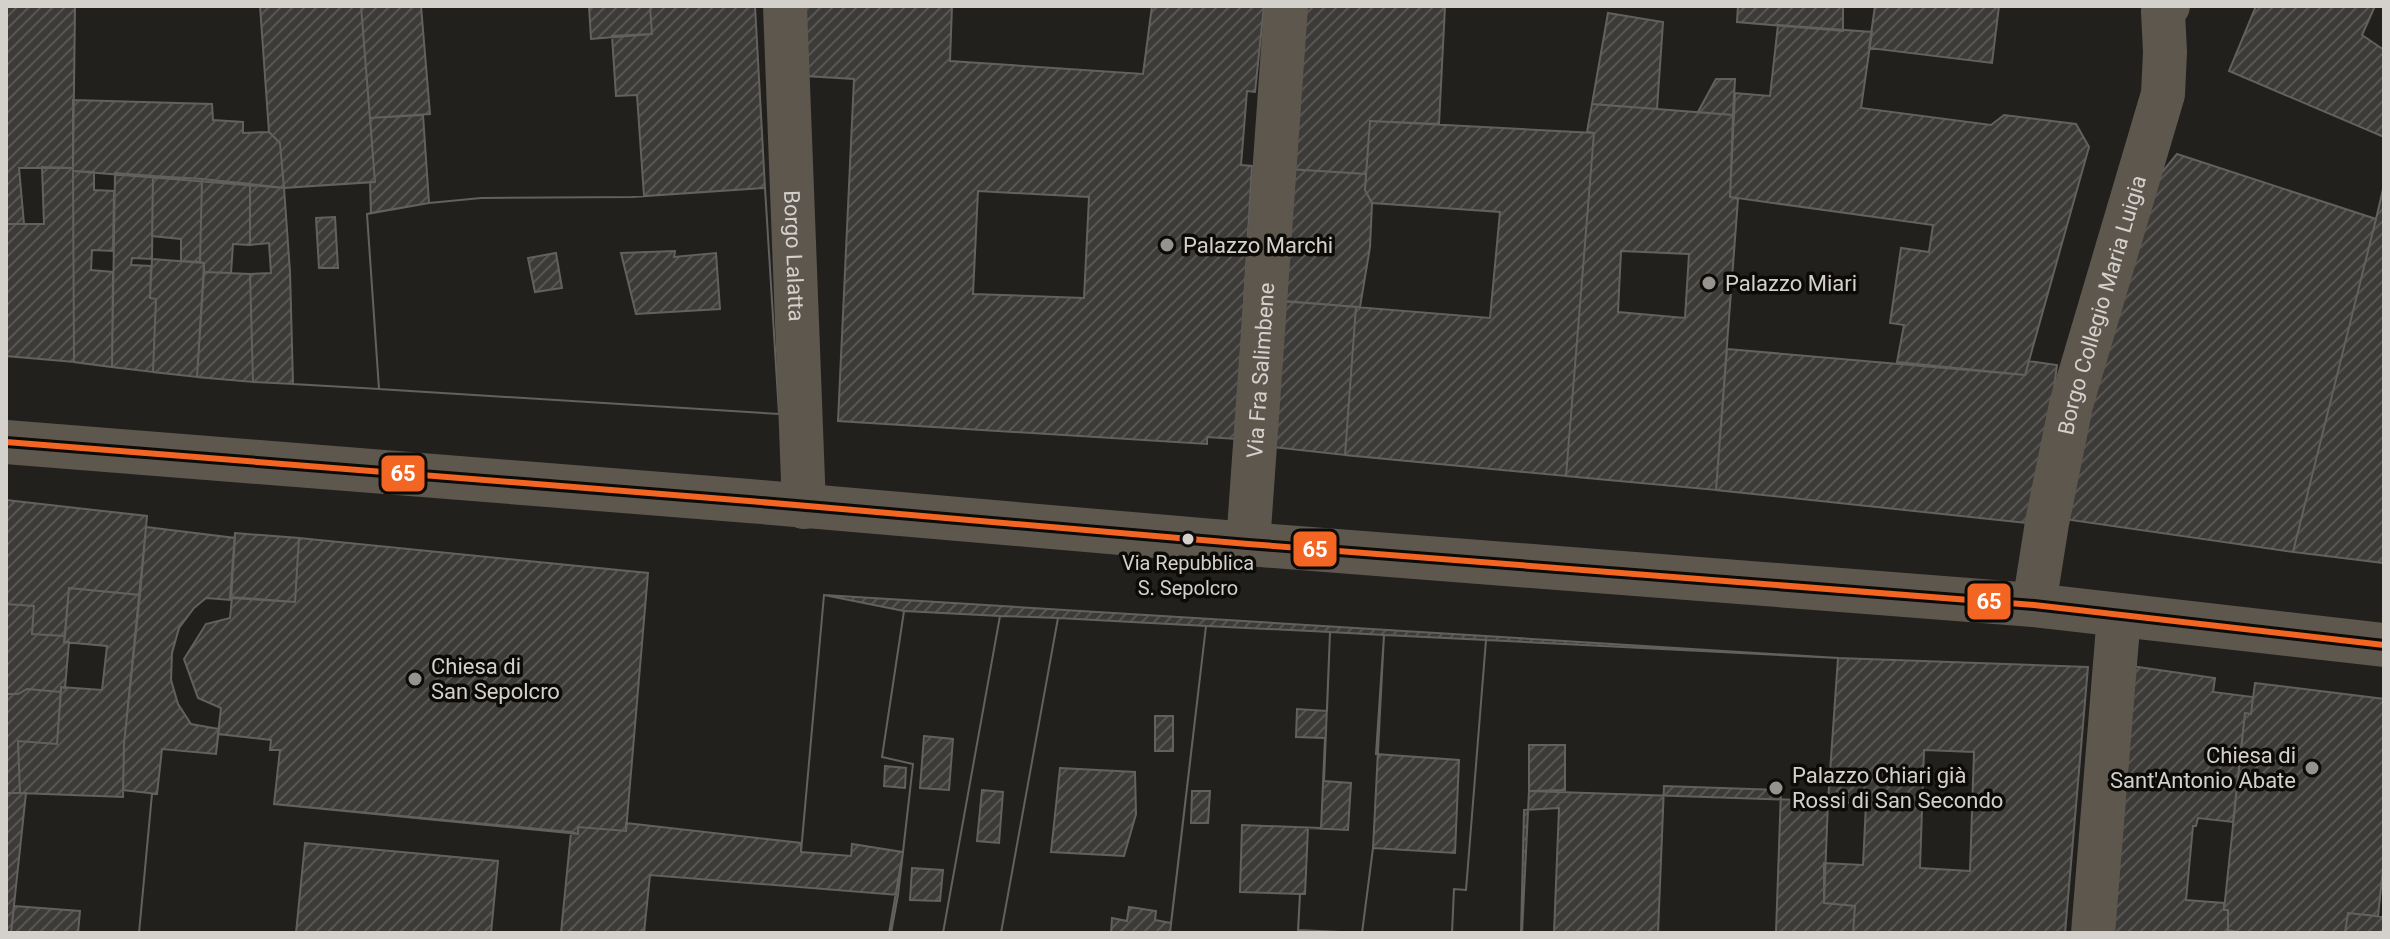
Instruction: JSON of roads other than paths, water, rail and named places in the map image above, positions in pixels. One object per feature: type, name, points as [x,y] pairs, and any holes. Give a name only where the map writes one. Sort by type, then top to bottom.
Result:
[{"type":"street","name":"Borgo Lalatta","points":[[785,6],[804,507]]},
{"type":"street","name":"Via Fra Salimbene","points":[[1248,544],[1286,6]]},
{"type":"street","name":"Borgo Collegio Maria Luigia","points":[[2034,605],[2071,405],[2163,94],[2163,8]]},
{"type":"street","points":[[6,442],[2034,605],[2384,645]]},
{"type":"street","points":[[2093,933],[2119,615]]},
{"type":"place","name":"Palazzo Marchi","points":[[1167,245]]},
{"type":"place","name":"Palazzo Miari","points":[[1709,283]]},
{"type":"place","name":"Via Repubblica S. Sepolcro","points":[[1188,539]]},
{"type":"place","name":"Chiesa di San Sepolcro","points":[[415,679]]},
{"type":"place","name":"Chiesa di Sant'Antonio Abate","points":[[2312,768]]},
{"type":"place","name":"Palazzo Chiari già Rossi di San Secondo","points":[[1776,788]]}]
